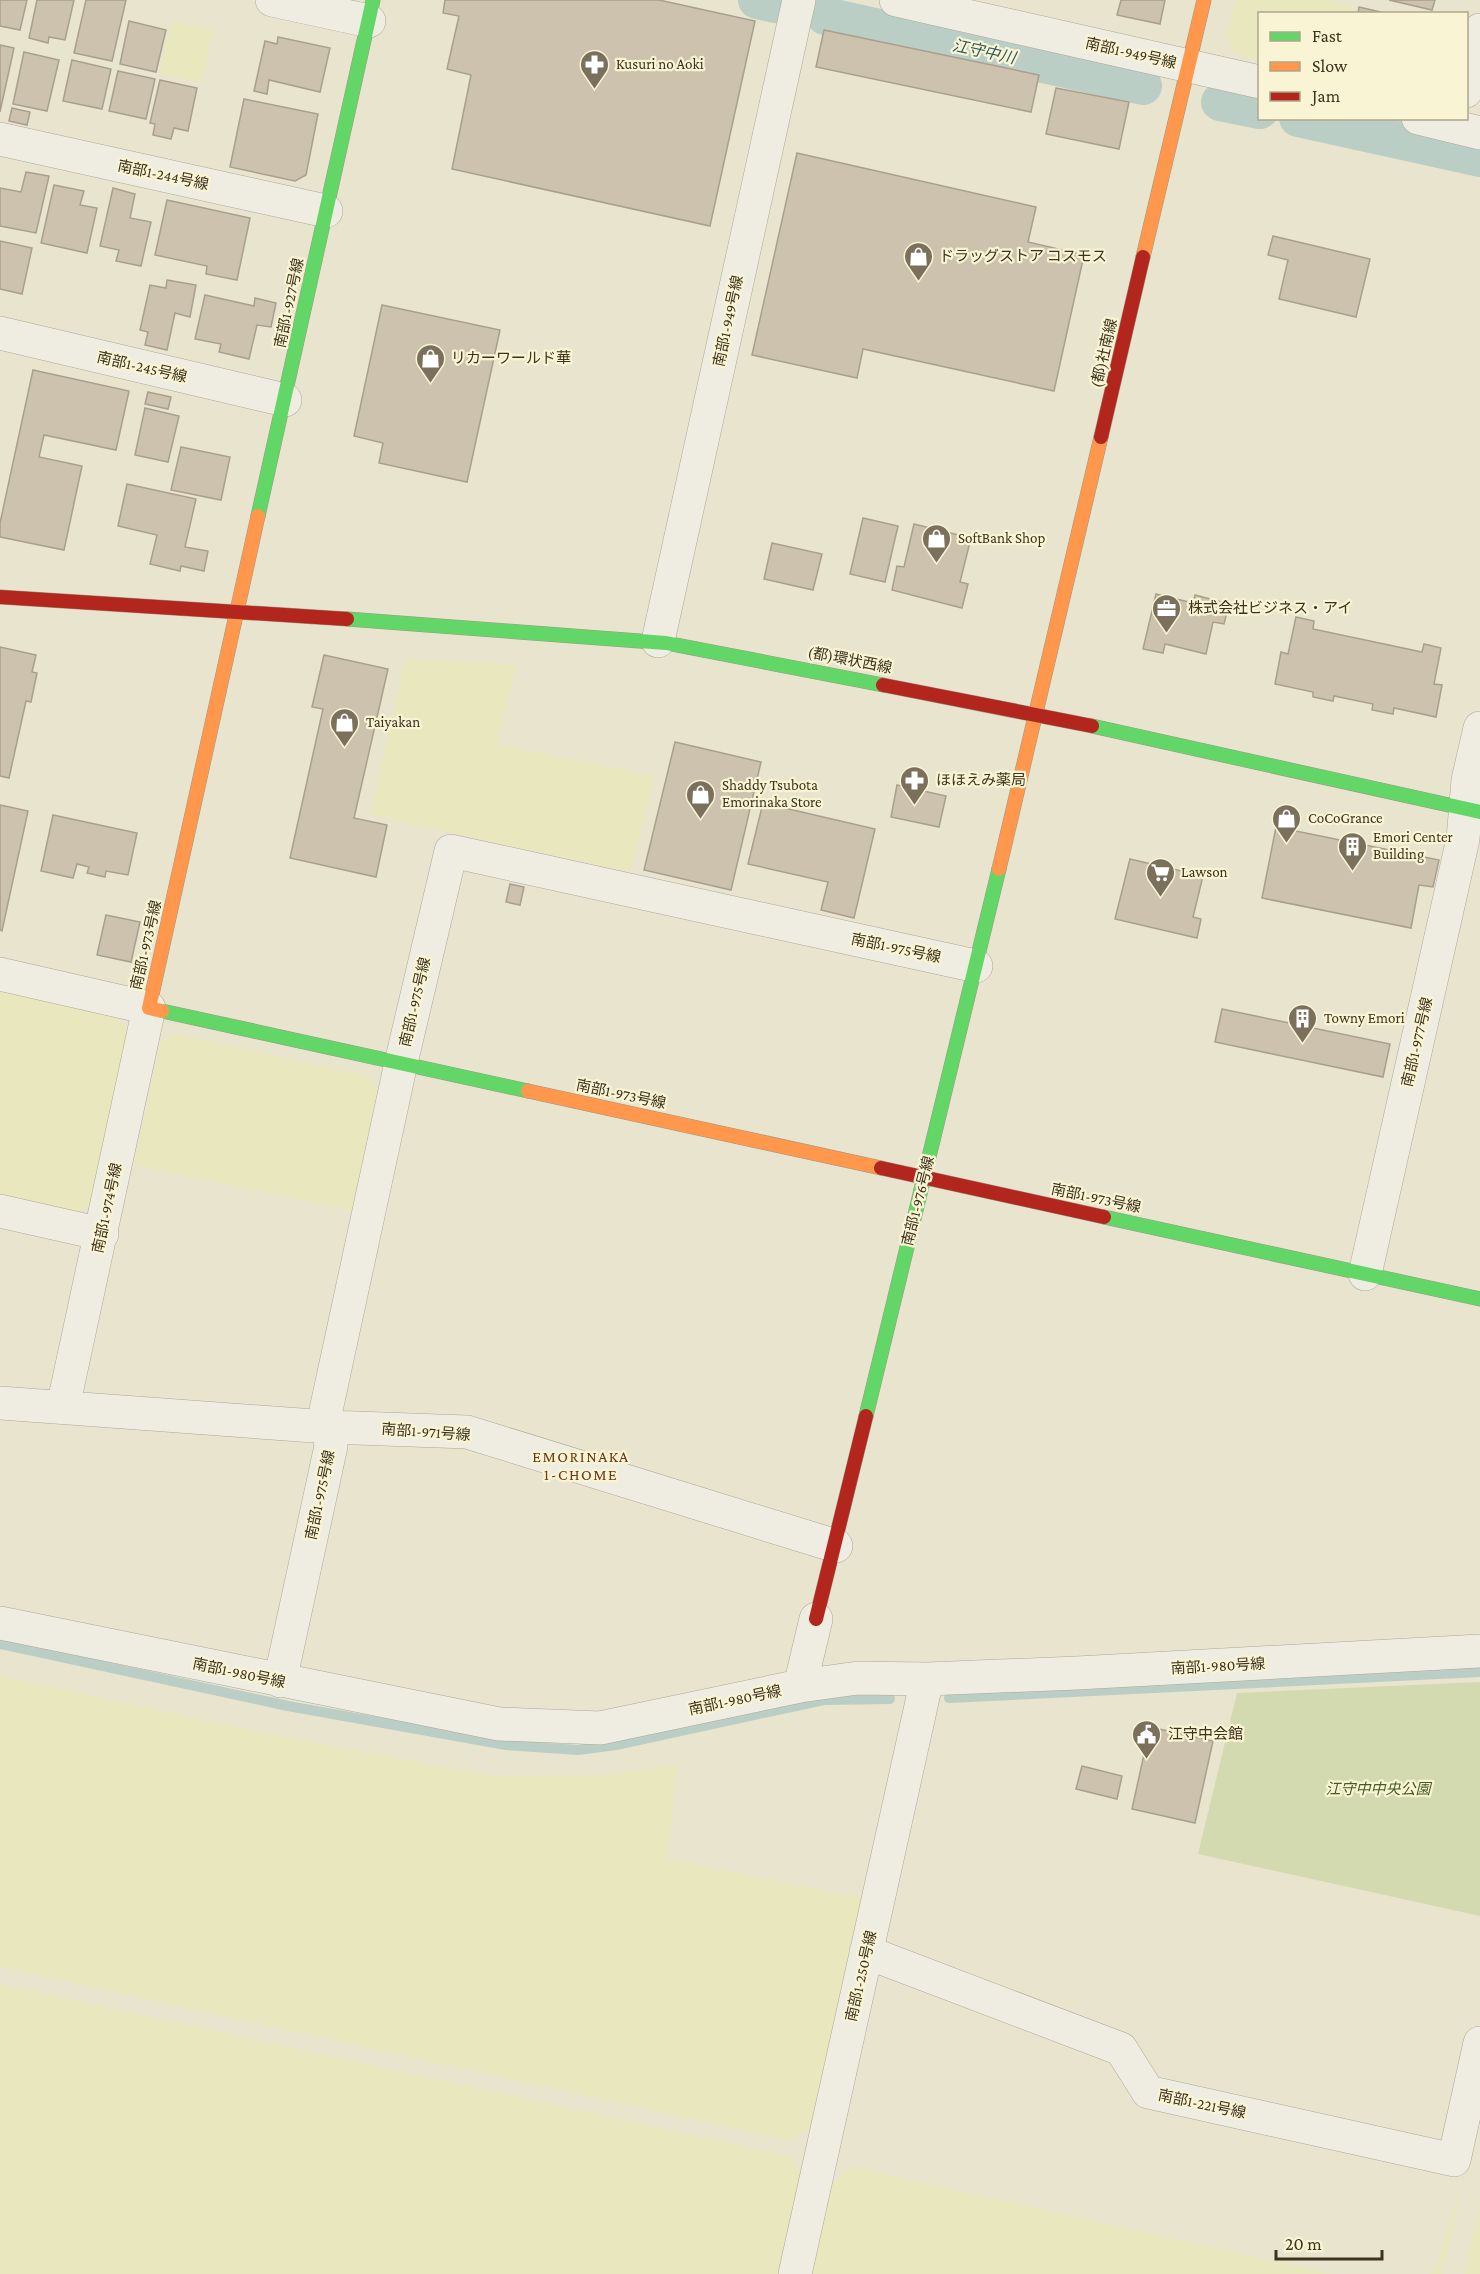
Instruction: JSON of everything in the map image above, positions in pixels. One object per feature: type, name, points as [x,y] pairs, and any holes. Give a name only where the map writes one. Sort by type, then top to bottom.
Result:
[{"type":"street","points":[[272,0],[371,10]]},
{"type":"street","name":"南部1-949号線","points":[[658,641],[799,0]]},
{"type":"street","name":"南部1-949号線","points":[[896,0],[1258,82]]},
{"type":"street","name":"(都)社南線","points":[[1036,714],[1204,0]]},
{"type":"street","name":"南部1-927号線","points":[[237,614],[371,10]]},
{"type":"street","points":[[1468,86],[1480,30]]},
{"type":"street","points":[[1430,120],[1466,126]]},
{"type":"street","name":"南部1-244号線","points":[[0,139],[326,211]]},
{"type":"street","name":"南部1-245号線","points":[[0,333],[285,400]]},
{"type":"street","name":"(都)環状西線","points":[[0,597],[658,641],[1036,714],[1473,811]]},
{"type":"street","name":"南部1-973号線","points":[[237,614],[149,1008],[1480,1299]]},
{"type":"street","name":"南部1-976号線","points":[[800,1686],[836,1546],[1036,714]]},
{"type":"street","points":[[1473,811],[1468,780],[1480,728]]},
{"type":"street","name":"南部1-977号線","points":[[1365,1274],[1463,839],[1473,811]]},
{"type":"street","name":"南部1-975号線","points":[[280,1681],[331,1446],[326,1410],[401,1063],[451,850],[976,966]]},
{"type":"street","points":[[0,974],[149,1008]]},
{"type":"street","name":"南部1-974号線","points":[[63,1407],[149,1008]]},
{"type":"street","points":[[0,1211],[102,1234]]},
{"type":"street","name":"南部1-971号線","points":[[0,1403],[328,1427],[467,1432],[836,1546]]},
{"type":"street","name":"南部1-980号線","points":[[0,1623],[499,1724],[600,1728],[800,1686],[858,1678],[927,1679],[1480,1651]]},
{"type":"street","name":"南部1-250号線","points":[[795,2274],[927,1679]]},
{"type":"street","name":"南部1-221号線","points":[[866,1952],[1120,2049],[1148,2092],[1454,2160],[1480,2043]]},
{"type":"shaded area","points":[[1235,0],[1328,0],[1352,5],[1350,12],[1258,12],[1258,60],[1239,55],[1230,47],[1227,35]]},
{"type":"shaded area","points":[[171,21],[213,30],[202,83],[160,74]]},
{"type":"shaded area","points":[[405,659],[516,664],[497,744],[655,776],[631,872],[370,815]]},
{"type":"shaded area","points":[[0,990],[116,1015],[129,1035],[94,1202],[77,1212],[0,1195]]},
{"type":"shaded area","points":[[177,1034],[368,1076],[380,1096],[354,1211],[134,1165],[161,1042]]},
{"type":"shaded area","points":[[0,1676],[269,1734],[493,1776],[608,1775],[677,1765],[668,1859],[862,1898],[812,2126],[791,2141],[0,1967]]},
{"type":"shaded area","points":[[0,1984],[793,2157],[800,2176],[778,2274],[0,2274]]},
{"type":"shaded area","points":[[852,2167],[1332,2274],[810,2274],[829,2186]]},
{"type":"shaded area","points":[[1463,2180],[1442,2274],[1429,2274],[1437,2264]]},
{"type":"shaded area","points":[[1480,2200],[1480,2274],[1464,2274]]},
{"type":"green space","name":"江守中中央公園","points":[[1480,1682],[1480,1916],[1198,1854],[1237,1693]]},
{"type":"building","points":[[0,0],[27,0],[20,30],[0,26]]},
{"type":"building","points":[[37,0],[74,0],[65,40],[49,37],[48,43],[29,38]]},
{"type":"building","points":[[86,0],[126,0],[112,61],[74,53]]},
{"type":"building","points":[[445,0],[659,0],[755,21],[710,226],[452,169],[471,75],[447,69],[459,16],[443,13]]},
{"type":"building","points":[[1121,0],[1165,0],[1160,24],[1117,15]]},
{"type":"building","points":[[1389,0],[1435,0],[1432,10]]},
{"type":"building","points":[[1359,7],[1380,12],[1358,12]]},
{"type":"building","points":[[129,21],[166,30],[156,72],[120,64]]},
{"type":"building","points":[[824,30],[1039,75],[1031,112],[816,67]]},
{"type":"building","points":[[278,37],[330,48],[320,92],[269,80],[267,94],[254,91],[265,41],[277,44]]},
{"type":"building","points":[[0,45],[14,48],[0,112]]},
{"type":"building","points":[[24,52],[59,60],[47,111],[13,104]]},
{"type":"building","points":[[72,60],[111,69],[102,109],[63,101]]},
{"type":"building","points":[[118,71],[155,79],[146,119],[109,111]]},
{"type":"building","points":[[160,80],[197,88],[188,131],[174,128],[171,139],[153,135],[155,124],[150,123]]},
{"type":"building","points":[[1056,88],[1129,102],[1119,149],[1046,134]]},
{"type":"building","points":[[244,99],[318,114],[306,175],[295,181],[230,167]]},
{"type":"building","points":[[12,108],[30,112],[27,125],[9,121]]},
{"type":"building","points":[[797,153],[1036,207],[1028,242],[1084,255],[1054,391],[863,349],[857,378],[752,355]]},
{"type":"building","points":[[26,172],[49,176],[36,233],[0,226],[0,188],[21,192]]},
{"type":"building","points":[[54,185],[84,191],[80,205],[97,208],[87,253],[41,243]]},
{"type":"building","points":[[113,188],[135,194],[130,218],[151,222],[141,266],[116,261],[119,250],[100,246]]},
{"type":"building","points":[[167,200],[250,218],[237,280],[206,274],[207,266],[155,255]]},
{"type":"building","points":[[1273,236],[1370,259],[1356,317],[1279,299],[1288,260],[1268,255]]},
{"type":"building","points":[[0,241],[32,248],[22,294],[0,289]]},
{"type":"building","points":[[167,280],[196,285],[190,317],[175,313],[167,350],[145,345],[148,332],[140,330],[150,285],[166,288]]},
{"type":"building","points":[[205,295],[254,306],[255,298],[276,303],[271,327],[257,325],[249,359],[219,352],[221,344],[195,339]]},
{"type":"building","points":[[382,305],[500,330],[467,482],[379,463],[383,443],[354,436]]},
{"type":"building","points":[[33,370],[129,391],[116,450],[44,435],[39,457],[82,466],[64,550],[0,537],[0,523]]},
{"type":"building","points":[[148,392],[171,397],[168,409],[145,404]]},
{"type":"building","points":[[145,408],[179,416],[168,462],[135,455]]},
{"type":"building","points":[[181,447],[230,457],[221,500],[171,490]]},
{"type":"building","points":[[127,484],[196,499],[185,547],[208,551],[204,571],[181,566],[180,571],[150,564],[157,535],[118,526]]},
{"type":"building","points":[[863,518],[898,526],[885,582],[850,574]]},
{"type":"building","points":[[914,524],[971,538],[960,582],[968,584],[962,608],[892,590],[897,566],[904,567]]},
{"type":"building","points":[[772,543],[822,554],[813,590],[764,579]]},
{"type":"building","points":[[1156,594],[1193,603],[1195,595],[1229,604],[1224,624],[1213,622],[1206,654],[1165,644],[1163,653],[1143,649]]},
{"type":"building","points":[[1296,617],[1314,621],[1313,629],[1422,652],[1424,644],[1441,648],[1434,684],[1442,685],[1436,717],[1394,708],[1393,714],[1372,710],[1373,704],[1334,696],[1333,701],[1313,697],[1313,692],[1275,684],[1281,652],[1288,654]]},
{"type":"building","points":[[0,647],[36,655],[32,672],[37,673],[31,702],[26,701],[9,778],[0,776]]},
{"type":"building","points":[[324,655],[388,669],[354,818],[387,825],[376,877],[290,858],[323,709],[312,707]]},
{"type":"building","points":[[675,742],[761,762],[731,890],[644,870]]},
{"type":"building","points":[[897,785],[946,796],[939,827],[891,817]]},
{"type":"building","points":[[763,803],[875,829],[854,918],[821,910],[828,882],[748,864]]},
{"type":"building","points":[[0,805],[28,811],[2,931],[0,930]]},
{"type":"building","points":[[53,815],[137,833],[128,875],[106,871],[105,877],[87,873],[89,867],[77,864],[73,878],[41,871]]},
{"type":"building","name":"Emori Center Building","points":[[1276,827],[1439,860],[1433,887],[1419,885],[1411,928],[1262,898]]},
{"type":"building","points":[[1130,859],[1203,876],[1193,917],[1201,919],[1197,938],[1115,919]]},
{"type":"building","points":[[510,884],[524,887],[520,905],[506,902]]},
{"type":"building","points":[[106,915],[140,922],[131,962],[97,955]]},
{"type":"building","name":"Towny Emori","points":[[1222,1009],[1390,1044],[1383,1077],[1215,1042]]},
{"type":"building","points":[[1150,1727],[1213,1741],[1195,1823],[1132,1809]]},
{"type":"building","points":[[1082,1766],[1122,1776],[1117,1799],[1076,1789]]},
{"type":"waterway","name":"江守中川","points":[[757,0],[775,4]]},
{"type":"waterway","name":"江守中川","points":[[825,16],[1143,86]]},
{"type":"waterway","name":"江守中川","points":[[1220,102],[1258,110]]},
{"type":"waterway","name":"江守中川","points":[[1307,120],[1480,158]]},
{"type":"waterway","points":[[0,1644],[288,1706],[506,1745],[578,1750],[616,1745],[824,1700],[890,1699]]},
{"type":"waterway","points":[[949,1698],[1480,1672]]},
{"type":"traffic: fast","points":[[258,516],[373,0]]},
{"type":"traffic: fast","points":[[347,619],[666,643],[883,685]]},
{"type":"traffic: fast","points":[[1092,726],[1480,812]]},
{"type":"traffic: fast","points":[[866,1416],[999,869]]},
{"type":"traffic: fast","points":[[162,1011],[528,1091]]},
{"type":"traffic: fast","points":[[1104,1217],[1480,1299]]},
{"type":"traffic: slow","points":[[1143,257],[1204,0]]},
{"type":"traffic: slow","points":[[999,869],[1101,437]]},
{"type":"traffic: slow","points":[[162,1011],[149,1008],[258,516]]},
{"type":"traffic: slow","points":[[528,1091],[881,1168]]},
{"type":"traffic: jam","points":[[1101,437],[1143,257]]},
{"type":"traffic: jam","points":[[0,597],[347,619]]},
{"type":"traffic: jam","points":[[883,685],[1092,726]]},
{"type":"traffic: jam","points":[[881,1168],[1104,1217]]},
{"type":"traffic: jam","points":[[816,1619],[866,1416]]},
{"type":"place","name":"Kusuri no Aoki","points":[[595,90]]},
{"type":"place","name":"ドラッグストア コスモス","points":[[918,282]]},
{"type":"place","name":"リカーワールド華","points":[[430,384]]},
{"type":"place","name":"SoftBank Shop","points":[[937,564]]},
{"type":"place","name":"株式会社ビジネス・アイ","points":[[1167,634]]},
{"type":"place","name":"Taiyakan","points":[[345,748]]},
{"type":"place","name":"ほほえみ薬局","points":[[915,806]]},
{"type":"place","name":"Shaddy Tsubota Emorinaka Store","points":[[701,820]]},
{"type":"place","name":"CoCoGrance","points":[[1287,844]]},
{"type":"place","name":"Emori Center Building","points":[[1352,872]]},
{"type":"place","name":"Lawson","points":[[1160,898]]},
{"type":"place","name":"Towny Emori","points":[[1303,1044]]},
{"type":"place","name":"江守中会館","points":[[1147,1760]]},
{"type":"district","name":"EMORINAKA 1-CHOME","points":[[581,1465]]}]
